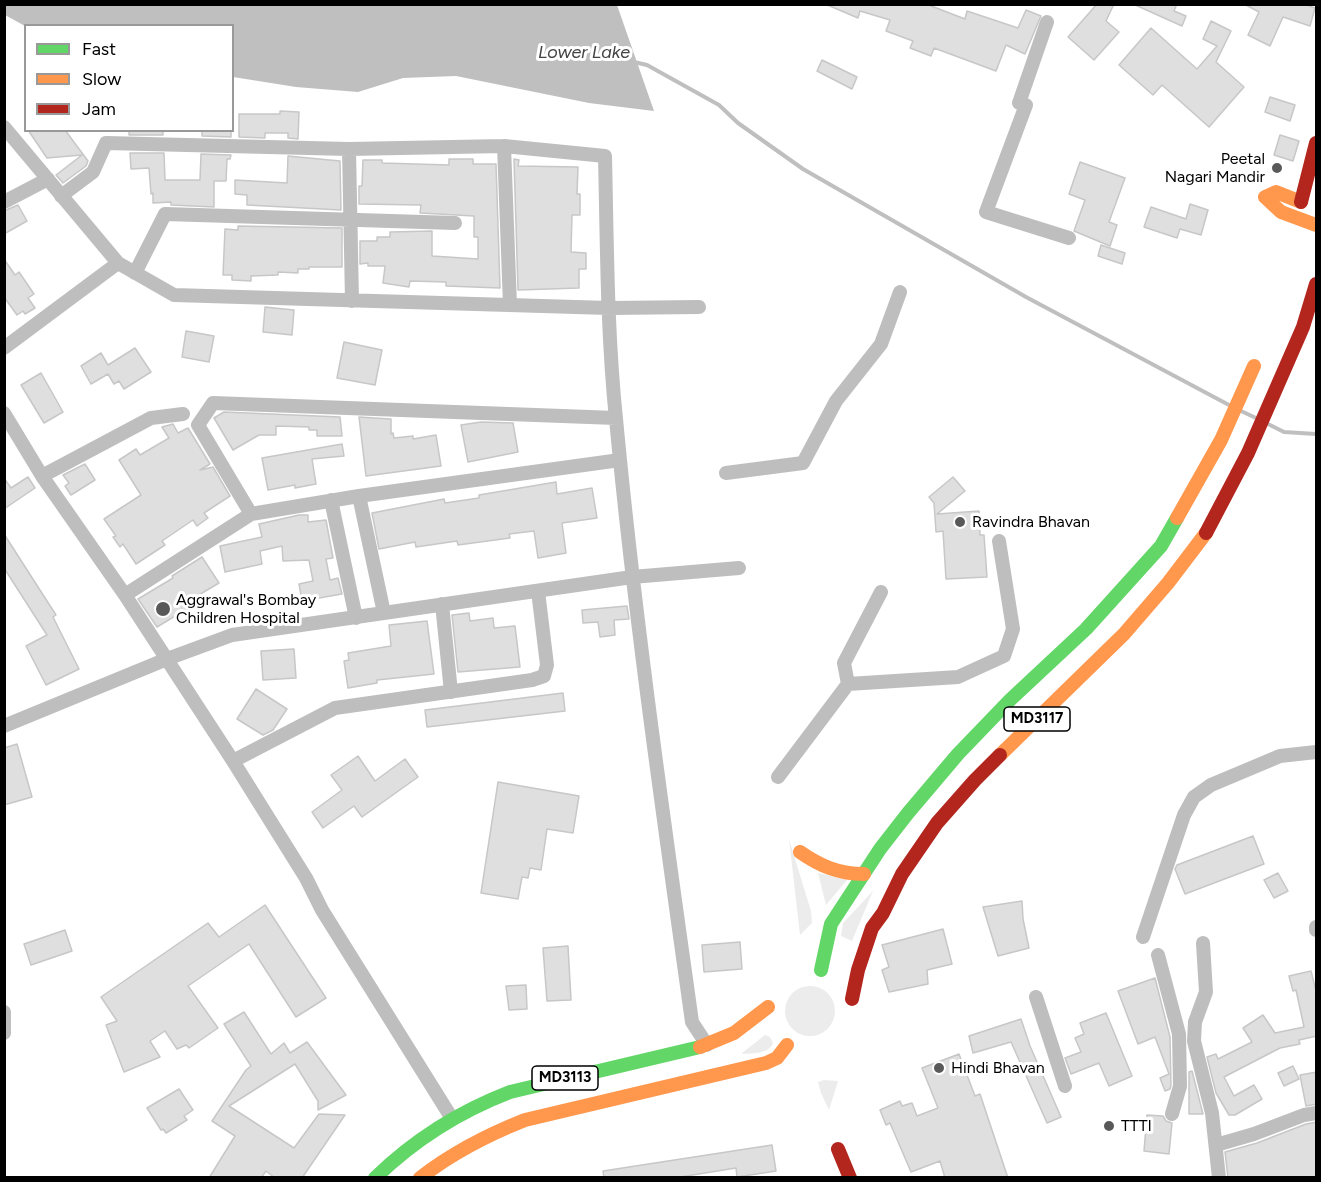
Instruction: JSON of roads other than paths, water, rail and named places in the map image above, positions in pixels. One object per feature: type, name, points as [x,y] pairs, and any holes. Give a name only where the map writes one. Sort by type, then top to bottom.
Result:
[{"type":"main road","points":[[1317,143],[1301,202],[1276,192],[1265,197],[1272,207],[1296,220],[1317,225]]},
{"type":"main road","name":"MD3117","points":[[852,999],[858,970],[872,928],[883,913],[902,874],[937,823],[975,780],[1124,634],[1168,583],[1209,529],[1248,453],[1303,327],[1317,284]]},
{"type":"main road","name":"MD3117","points":[[821,970],[831,924],[908,813],[958,754],[1010,700],[1086,630],[1161,546],[1221,440],[1254,366]]},
{"type":"main road","points":[[800,852],[827,868],[847,875],[864,874]]},
{"type":"main road","name":"MD3113","points":[[375,1178],[413,1143],[450,1117],[510,1092],[728,1038],[745,1029],[768,1006]]},
{"type":"main road","name":"MD3113","points":[[420,1178],[465,1146],[511,1125],[553,1112],[766,1063],[777,1058],[787,1045]]},
{"type":"main road","points":[[838,1149],[850,1178]]},
{"type":"street","points":[[1047,22],[986,213],[1070,238]]},
{"type":"street","points":[[4,127],[118,263],[174,295],[609,308],[699,307]]},
{"type":"street","points":[[61,196],[93,172],[106,143],[349,149],[504,146],[605,156],[609,308],[616,418],[632,577],[692,1022],[707,1045]]},
{"type":"street","points":[[504,146],[510,305]]},
{"type":"street","points":[[349,149],[352,301]]},
{"type":"street","points":[[4,202],[48,179]]},
{"type":"street","points":[[135,273],[165,214],[455,223]]},
{"type":"street","points":[[4,348],[118,263]]},
{"type":"street","points":[[726,473],[803,464],[836,401],[881,344],[900,292]]},
{"type":"street","points":[[251,514],[198,425],[213,403],[616,418]]},
{"type":"street","points":[[4,413],[42,476],[125,596],[233,761],[450,1117]]},
{"type":"street","points":[[42,476],[151,418],[183,414]]},
{"type":"street","points":[[125,596],[251,514],[331,500],[620,460]]},
{"type":"street","points":[[359,496],[384,613]]},
{"type":"street","points":[[331,500],[356,618]]},
{"type":"street","points":[[848,684],[958,676],[1004,656],[1013,630],[999,541]]},
{"type":"street","points":[[4,726],[167,659],[232,635],[632,577],[739,568]]},
{"type":"street","points":[[233,761],[335,708],[532,680],[544,676],[547,665],[538,591]]},
{"type":"street","points":[[778,777],[848,684],[844,663],[881,592]]},
{"type":"street","points":[[442,604],[451,692]]},
{"type":"street","points":[[1143,937],[1184,815],[1194,797],[1211,785],[1280,756],[1317,752]]},
{"type":"street","points":[[1203,943],[1206,992],[1195,1022],[1194,1041],[1212,1113],[1219,1178]]},
{"type":"street","points":[[1158,955],[1179,1034],[1180,1086],[1172,1114]]},
{"type":"street","points":[[1036,997],[1065,1086]]},
{"type":"street","points":[[4,1012],[4,1033]]},
{"type":"street","points":[[1216,1145],[1254,1134],[1304,1114],[1317,1113]]},
{"type":"water","name":"Lower Lake","points":[[5,4],[617,5],[654,111],[589,103],[456,76],[403,78],[358,92],[296,87],[234,77],[234,24],[24,25],[5,15]]},
{"type":"waterway","points":[[634,62],[647,65],[719,105],[738,123],[803,169],[1026,297],[1229,405]]},
{"type":"waterway","points":[[1241,411],[1256,418]]},
{"type":"waterway","points":[[1268,424],[1284,432],[1316,434]]},
{"type":"place","name":"Peetal Nagari Mandir","points":[[1277,168]]},
{"type":"place","name":"Ravindra Bhavan","points":[[960,522]]},
{"type":"place","name":"Aggrawal's Bombay Children Hospital","points":[[163,609]]},
{"type":"place","name":"Hindi Bhavan","points":[[939,1068]]},
{"type":"place","name":"TTTI","points":[[1109,1126]]}]
